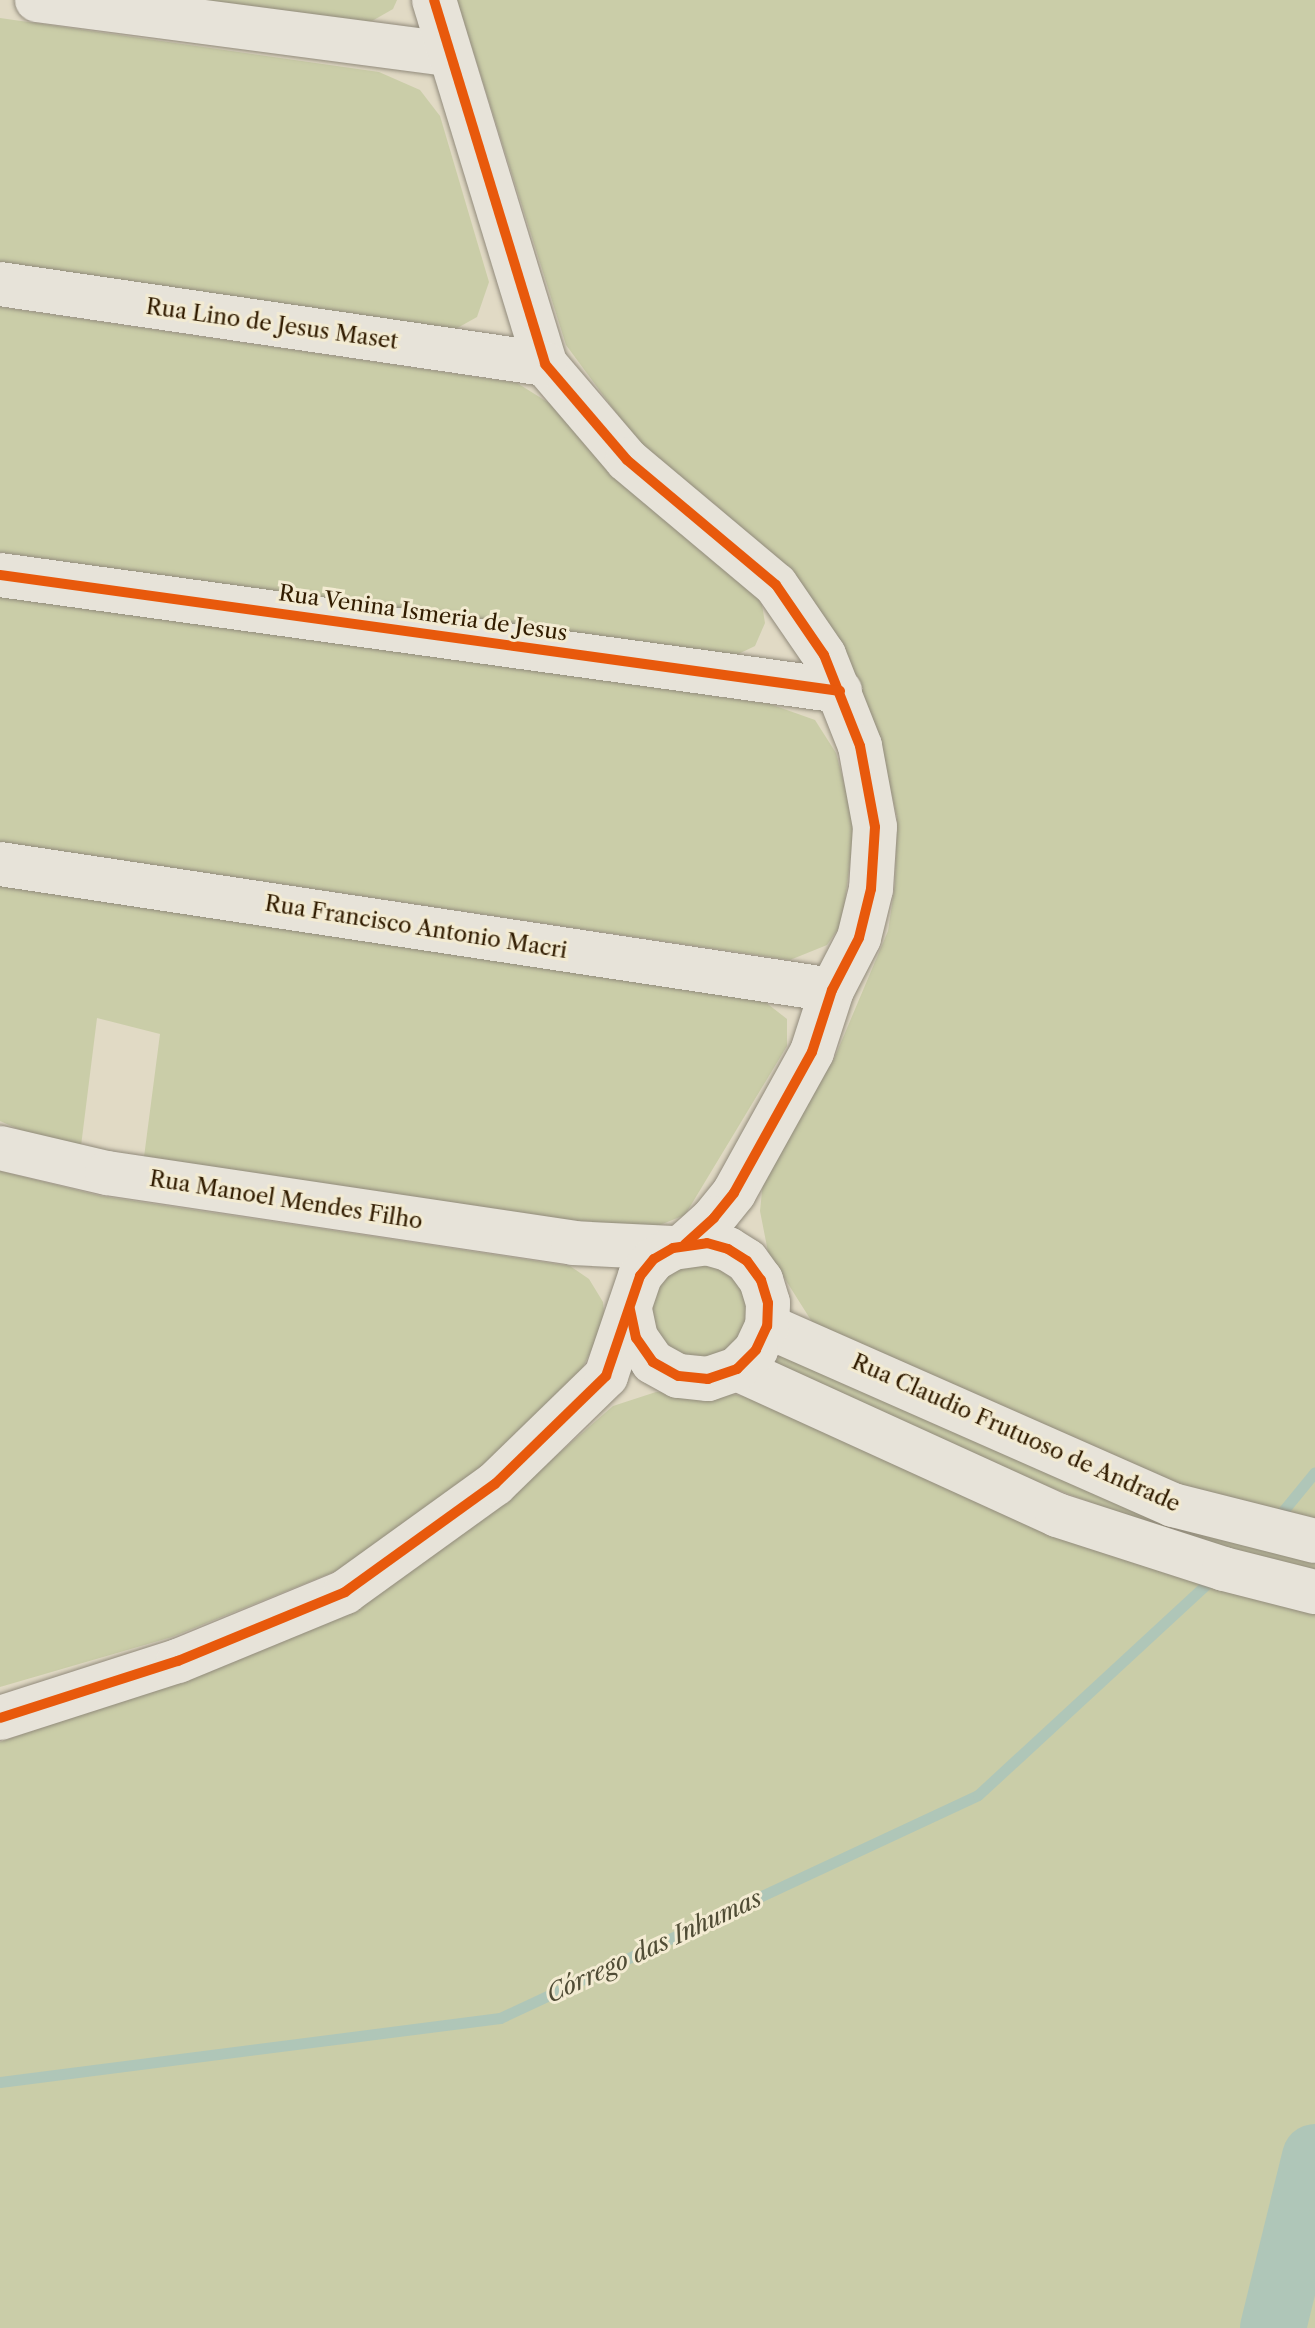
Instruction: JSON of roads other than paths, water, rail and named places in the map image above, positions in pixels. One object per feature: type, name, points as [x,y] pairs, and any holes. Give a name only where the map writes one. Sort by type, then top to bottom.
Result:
[{"type":"street","points":[[37,0],[449,54]]},
{"type":"street","points":[[0,1718],[178,1661],[345,1592],[495,1484],[606,1376],[647,1267],[714,1218],[734,1193],[812,1052],[832,990],[859,938],[871,889],[875,827],[860,746],[824,655],[776,585],[627,460],[545,364],[434,0]]},
{"type":"street","name":"Rua Lino de Jesus Maset","points":[[0,284],[545,364]]},
{"type":"street","name":"Rua Venina Ismeria de Jesus","points":[[0,575],[840,691]]},
{"type":"street","name":"Rua Francisco Antonio Macri","points":[[0,864],[832,990]]},
{"type":"street","name":"Rua Manoel Mendes Filho","points":[[0,1148],[107,1173],[573,1243],[679,1246]]},
{"type":"street","points":[[734,1193],[747,1261]]},
{"type":"street","points":[[573,1243],[631,1303],[636,1338],[653,1362],[678,1376]]},
{"type":"street","points":[[606,1376],[708,1379],[737,1369],[756,1350],[767,1326],[768,1303],[761,1280],[747,1261],[728,1249],[707,1243],[679,1246]]},
{"type":"street","name":"Rua Claudio Frutuoso de Andrade","points":[[767,1326],[1173,1505],[1315,1541]]},
{"type":"street","points":[[737,1369],[1057,1515],[1224,1569],[1312,1591]]},
{"type":"waterway","name":"Córrego das Inhumas","points":[[1283,1511],[1315,1472]]},
{"type":"waterway","name":"Córrego das Inhumas","points":[[0,2082],[500,2018],[978,1795],[1211,1580]]},
{"type":"waterway","points":[[1273,2328],[1315,2157]]}]
